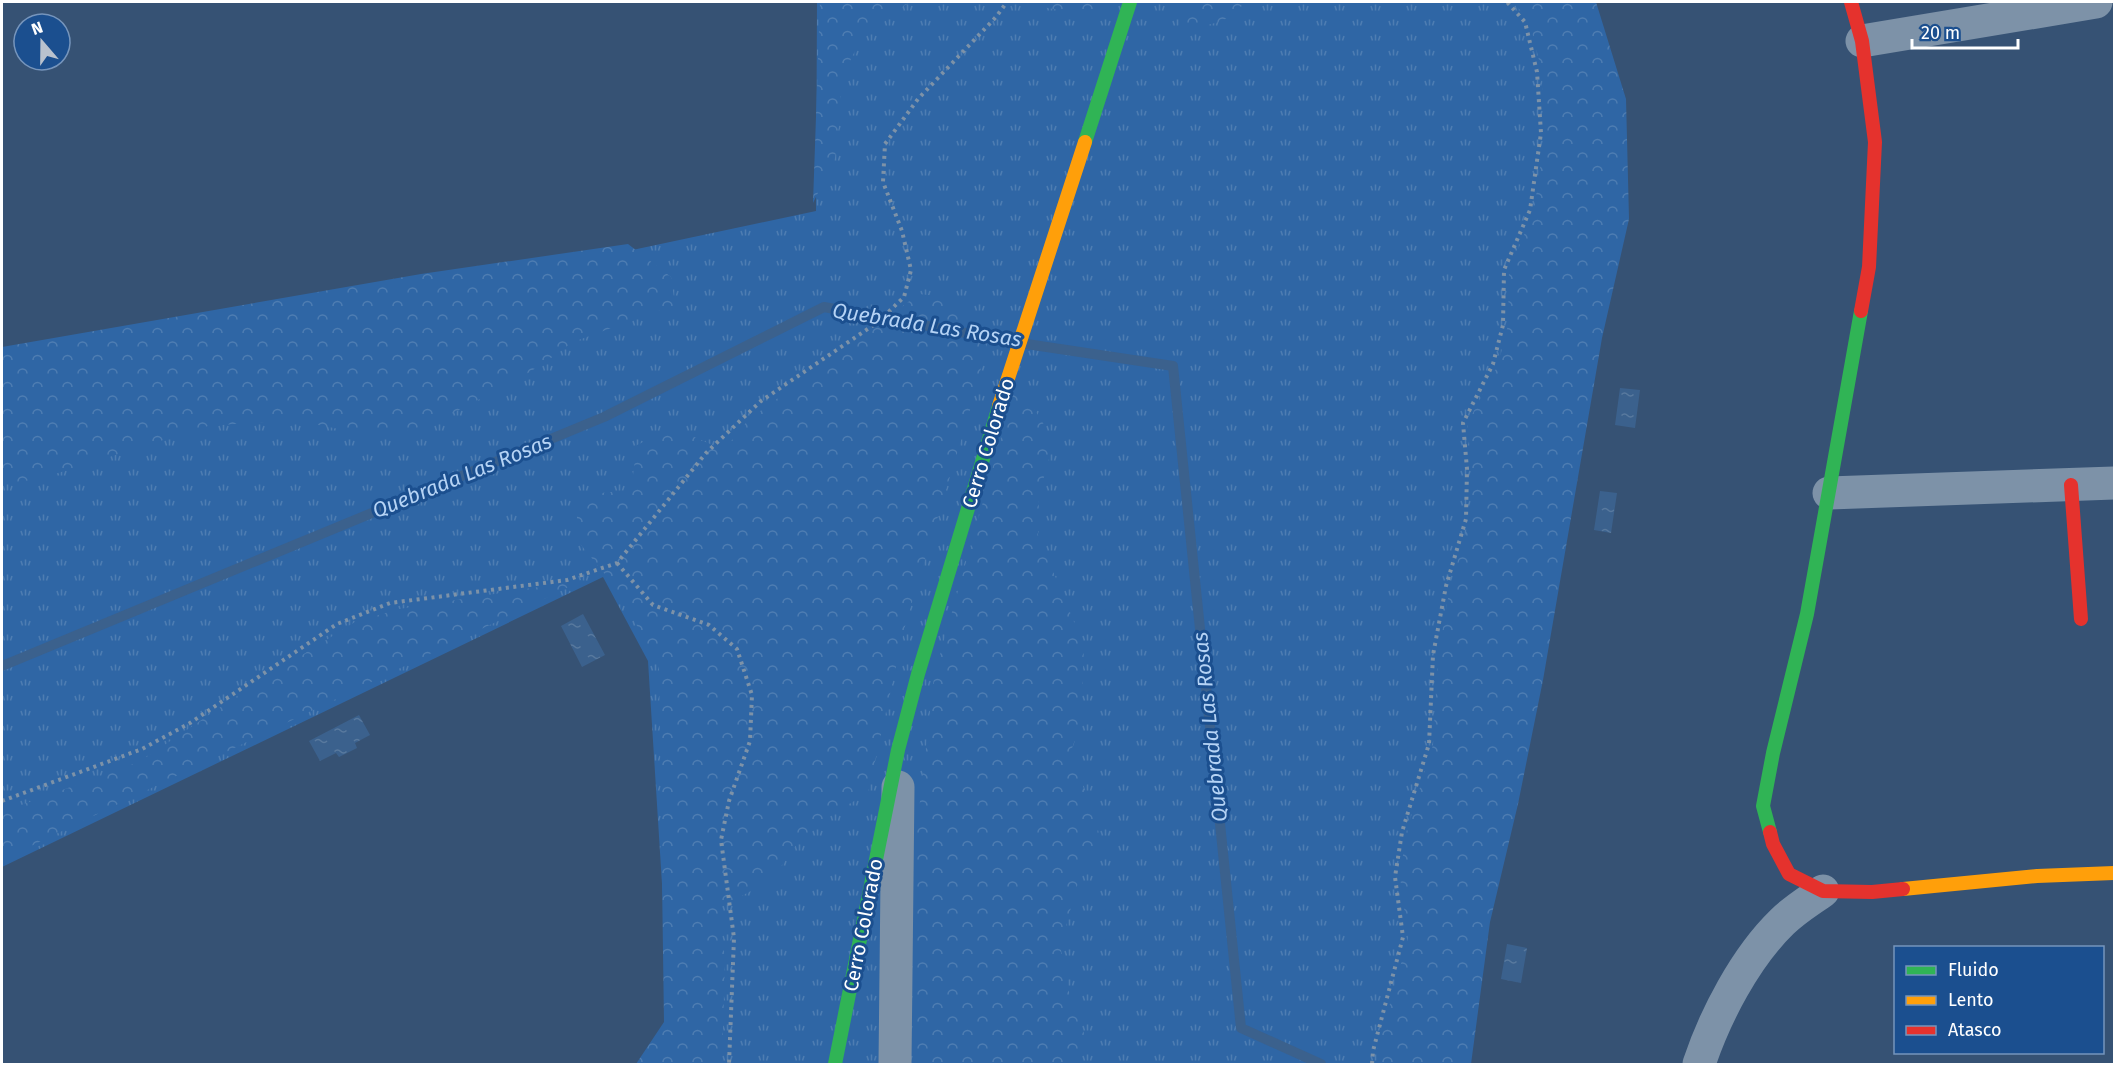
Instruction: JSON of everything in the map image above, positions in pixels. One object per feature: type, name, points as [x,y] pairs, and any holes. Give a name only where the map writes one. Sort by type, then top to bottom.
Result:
[{"type":"street","name":"Cerro Colorado","points":[[835,1065],[898,750],[918,674],[997,412],[1130,2]]},
{"type":"street","points":[[1851,2],[1862,41],[1875,142],[1869,267],[1807,614],[1773,753],[1763,806],[1773,844],[1789,874],[1822,891],[1872,892],[2037,876],[2115,873]]},
{"type":"street","points":[[1862,41],[2096,2]]},
{"type":"street","points":[[1829,493],[2115,483]]},
{"type":"street","points":[[2071,485],[2080,619]]},
{"type":"street","name":"Cerro Colorado","points":[[895,1065],[899,876],[898,750]]},
{"type":"street","points":[[1699,1065],[1710,1033],[1754,954],[1783,921],[1822,891]]},
{"type":"path","points":[[2,801],[142,749],[190,723],[337,624],[390,603],[567,580],[617,563],[706,453],[761,401],[878,322],[904,297],[910,270],[902,231],[883,182],[885,144],[918,99],[996,17],[1006,2]]},
{"type":"path","points":[[1372,1065],[1373,1051],[1403,937],[1395,877],[1402,832],[1429,744],[1433,655],[1446,586],[1466,519],[1467,469],[1463,423],[1493,364],[1503,325],[1504,270],[1530,210],[1541,133],[1537,72],[1525,22],[1507,2]]},
{"type":"path","points":[[617,563],[653,605],[709,625],[736,649],[752,695],[750,741],[729,801],[721,840],[734,938],[729,1065]]},
{"type":"green space","points":[[817,2],[1595,2],[1600,339],[1488,928],[1470,1064],[649,1064],[671,1027],[648,661],[603,577],[2,867],[2,348],[623,252],[816,211]]},
{"type":"green space","points":[[820,2],[913,2],[905,5],[860,41],[841,79],[840,117],[835,158],[813,203]]},
{"type":"green space","points":[[1023,2],[1100,2],[1094,19]]},
{"type":"green space","points":[[1189,2],[1244,2],[1239,9],[1224,20],[1177,29]]},
{"type":"green space","points":[[1513,2],[1596,2],[1626,99],[1629,219],[1602,338],[1543,680],[1518,804],[1490,922],[1471,1064],[1377,1064],[1377,1051],[1408,938],[1400,877],[1406,833],[1433,745],[1438,656],[1450,587],[1470,519],[1472,469],[1467,424],[1498,365],[1508,325],[1509,271],[1534,211],[1545,133],[1542,72],[1529,20]]},
{"type":"green space","points":[[628,244],[671,277],[675,305],[573,342],[520,378],[436,422],[391,436],[359,433],[293,420],[208,426],[39,479],[2,484],[2,347],[421,274]]},
{"type":"green space","points":[[919,294],[946,297],[988,340],[969,414],[906,622],[868,793],[825,818],[798,842],[766,883],[719,908],[725,959],[722,1064],[636,1064],[664,1022],[659,665],[616,588],[577,540],[577,516],[601,493],[631,490],[637,445],[662,433],[685,433],[724,450],[748,420]]},
{"type":"green space","points":[[1017,381],[1046,428],[1052,448],[1039,495],[1038,535],[1084,646],[1081,723],[1071,751],[1099,833],[1100,845],[1084,862],[1061,950],[1071,1002],[1084,1033],[1080,1064],[917,1064],[917,828],[934,676]]},
{"type":"green space","points":[[583,580],[2,860],[2,812],[139,762],[249,688],[355,622],[399,609]]},
{"type":"water","points":[[1620,388],[1640,390],[1635,428],[1615,425]]},
{"type":"water","points":[[1600,491],[1617,493],[1611,533],[1594,530]]},
{"type":"water","points":[[583,614],[605,655],[582,667],[561,626]]},
{"type":"water","points":[[359,715],[370,735],[355,743],[357,748],[339,757],[336,753],[320,761],[309,741]]},
{"type":"water","points":[[1507,944],[1527,948],[1521,983],[1501,979]]},
{"type":"waterway","name":"Quebrada Las Rosas","points":[[2,666],[604,417],[824,307],[1020,343],[1173,366],[1241,1028],[1321,1064]]},
{"type":"traffic: fast","points":[[1085,142],[1130,2]]},
{"type":"traffic: fast","points":[[1770,832],[1763,806],[1773,753],[1807,614],[1861,311]]},
{"type":"traffic: fast","points":[[835,1064],[898,750],[918,674],[999,406]]},
{"type":"traffic: slow","points":[[999,406],[1085,142]]},
{"type":"traffic: slow","points":[[1903,889],[2037,876],[2114,873]]},
{"type":"traffic: jam","points":[[1851,2],[1862,41],[1875,142],[1869,267],[1861,311]]},
{"type":"traffic: jam","points":[[2071,485],[2081,619]]},
{"type":"traffic: jam","points":[[1770,832],[1773,844],[1789,874],[1823,891],[1872,892],[1903,889]]}]
